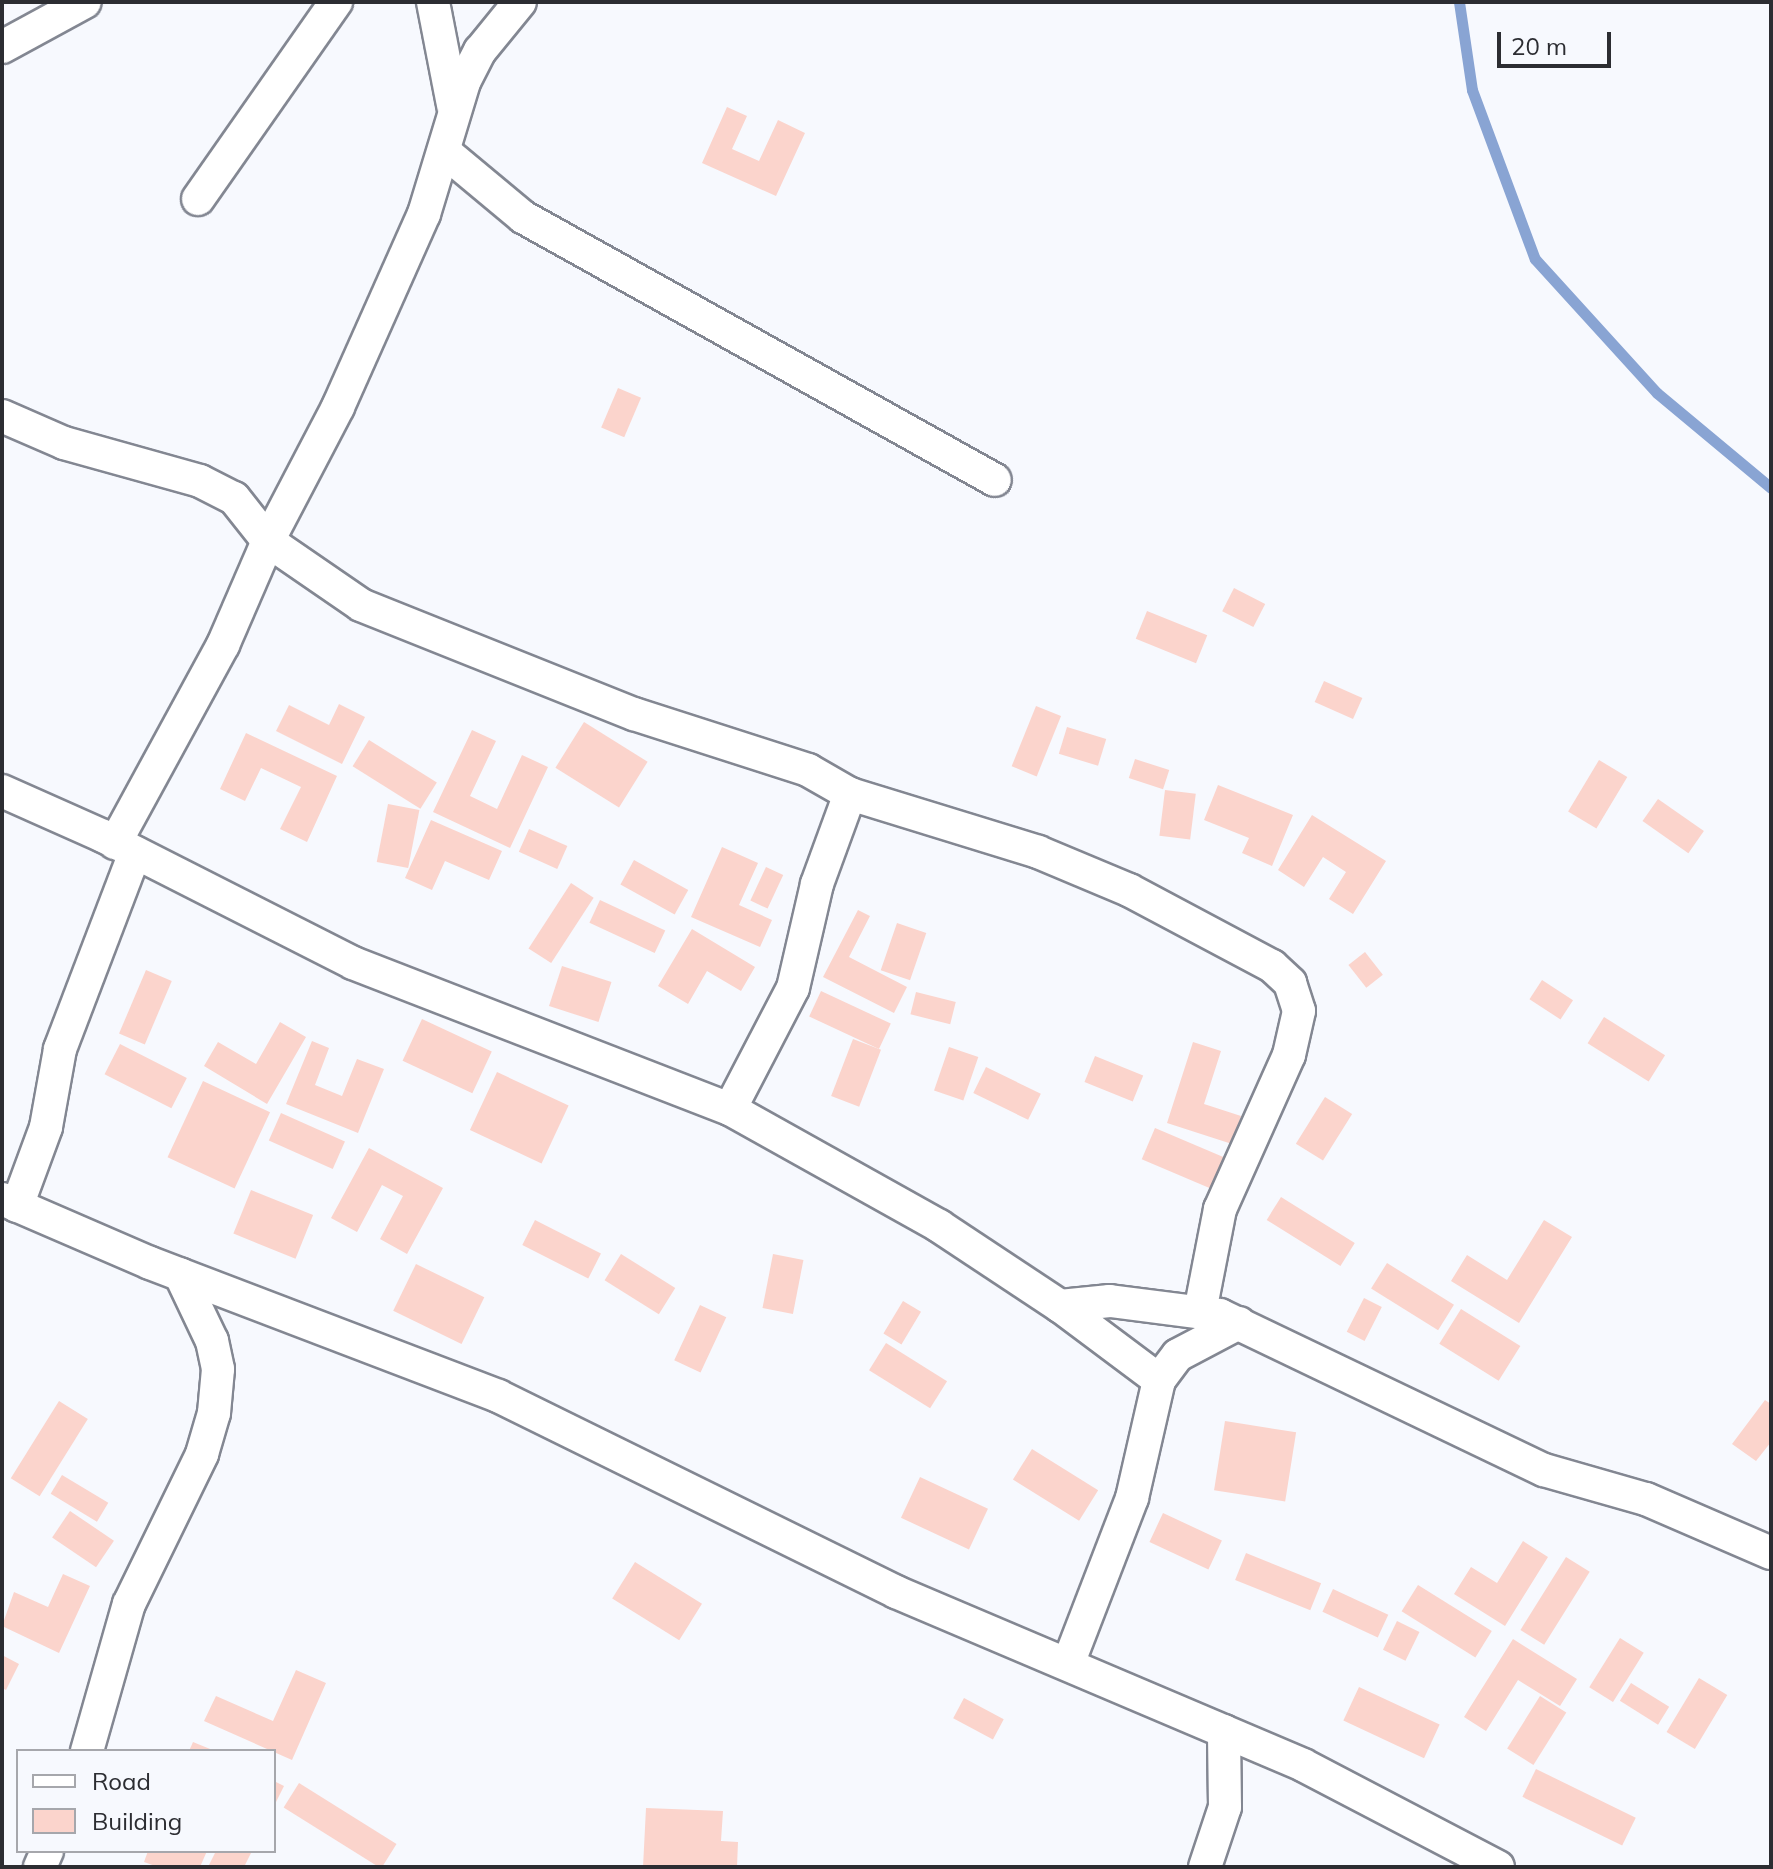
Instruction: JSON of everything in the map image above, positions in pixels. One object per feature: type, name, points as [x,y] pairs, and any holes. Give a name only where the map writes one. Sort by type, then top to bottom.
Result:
[{"type":"street","points":[[2,47],[85,2]]},
{"type":"street","points":[[198,199],[336,2]]},
{"type":"street","points":[[433,2],[446,50],[455,116]]},
{"type":"street","points":[[520,2],[480,51],[455,116],[424,214],[338,407],[268,541],[223,645],[125,848],[60,1049],[46,1127],[10,1203],[180,1274],[498,1396],[810,1551],[1303,1765],[1498,1867]]},
{"type":"street","points":[[445,152],[523,217],[995,480]]},
{"type":"street","points":[[2,416],[64,443],[200,481],[234,498],[268,541],[361,605],[634,714],[808,770],[850,794],[1038,852],[1238,945],[1290,983],[1299,1011],[1289,1055],[1220,1209],[1200,1312]]},
{"type":"street","points":[[2,791],[125,848],[365,969],[730,1109],[939,1226],[1060,1306],[1159,1380]]},
{"type":"street","points":[[730,1109],[793,988],[817,884],[850,794]]},
{"type":"street","points":[[88,1749],[129,1604],[202,1454],[214,1413],[218,1369],[212,1341],[180,1274]]},
{"type":"street","points":[[1060,1306],[1110,1301],[1200,1312],[1239,1323],[1544,1470],[1646,1499],[1771,1553]]},
{"type":"street","points":[[1068,1664],[1132,1498],[1159,1380],[1178,1355],[1239,1323]]},
{"type":"street","points":[[1205,1867],[1225,1807],[1224,1731]]},
{"type":"building","points":[[727,107],[747,116],[732,149],[759,161],[778,120],[805,133],[776,196],[702,163]]},
{"type":"building","points":[[618,388],[641,398],[624,437],[601,428]]},
{"type":"building","points":[[1234,588],[1265,604],[1253,627],[1222,611]]},
{"type":"building","points":[[1147,611],[1207,635],[1196,663],[1136,639]]},
{"type":"building","points":[[1324,681],[1362,698],[1353,719],[1315,702]]},
{"type":"building","points":[[339,704],[365,717],[342,764],[276,731],[289,705],[329,725]]},
{"type":"building","points":[[1036,706],[1061,716],[1037,776],[1012,766]]},
{"type":"building","points":[[584,722],[648,762],[619,808],[555,768]]},
{"type":"building","points":[[1067,727],[1106,739],[1098,766],[1059,754]]},
{"type":"building","points":[[472,730],[496,741],[470,796],[497,809],[522,755],[548,767],[510,848],[433,812]]},
{"type":"building","points":[[246,733],[337,776],[307,842],[280,829],[301,787],[261,768],[245,801],[220,789]]},
{"type":"building","points":[[369,740],[437,782],[420,809],[353,766]]},
{"type":"building","points":[[1135,759],[1169,770],[1163,789],[1129,778]]},
{"type":"building","points":[[1599,760],[1627,777],[1596,828],[1568,811]]},
{"type":"building","points":[[1218,785],[1293,815],[1272,866],[1242,853],[1249,838],[1204,820]]},
{"type":"building","points":[[1165,790],[1196,794],[1190,839],[1159,836]]},
{"type":"building","points":[[1658,799],[1704,831],[1688,853],[1643,821]]},
{"type":"building","points":[[388,804],[419,810],[408,868],[377,862]]},
{"type":"building","points":[[1312,815],[1386,861],[1353,914],[1329,899],[1346,872],[1323,857],[1304,887],[1278,870]]},
{"type":"building","points":[[431,820],[502,851],[489,880],[445,861],[432,890],[405,878]]},
{"type":"building","points":[[529,829],[567,846],[557,869],[519,852]]},
{"type":"building","points":[[722,847],[758,863],[739,905],[772,920],[760,947],[691,917]]},
{"type":"building","points":[[634,860],[688,890],[675,915],[620,884]]},
{"type":"building","points":[[766,867],[783,875],[768,909],[750,901]]},
{"type":"building","points":[[571,883],[594,898],[551,963],[529,948]]},
{"type":"building","points":[[600,900],[665,930],[655,953],[589,923]]},
{"type":"building","points":[[858,910],[870,916],[849,957],[907,987],[894,1013],[823,977]]},
{"type":"building","points":[[897,923],[926,933],[910,980],[881,970]]},
{"type":"building","points":[[692,929],[755,967],[741,991],[707,971],[688,1004],[658,986]]},
{"type":"building","points":[[1365,952],[1383,975],[1366,988],[1348,965]]},
{"type":"building","points":[[562,966],[611,982],[598,1022],[549,1006]]},
{"type":"building","points":[[146,970],[172,981],[145,1044],[119,1034]]},
{"type":"building","points":[[1542,980],[1573,1000],[1561,1019],[1529,999]]},
{"type":"building","points":[[821,991],[891,1024],[879,1049],[809,1016]]},
{"type":"building","points":[[916,992],[956,1002],[950,1024],[910,1014]]},
{"type":"building","points":[[1604,1017],[1665,1055],[1649,1081],[1588,1043]]},
{"type":"building","points":[[422,1019],[492,1052],[472,1093],[403,1061]]},
{"type":"building","points":[[280,1022],[306,1037],[267,1104],[204,1066],[218,1042],[256,1064]]},
{"type":"building","points":[[853,1039],[881,1050],[859,1107],[831,1096]]},
{"type":"building","points":[[312,1041],[329,1048],[315,1085],[342,1096],[357,1059],[384,1069],[358,1133],[286,1104]]},
{"type":"building","points":[[1193,1042],[1221,1051],[1204,1104],[1241,1116],[1232,1144],[1167,1123]]},
{"type":"building","points":[[120,1044],[187,1078],[171,1108],[105,1074]]},
{"type":"building","points":[[949,1047],[978,1057],[963,1101],[934,1090]]},
{"type":"building","points":[[1095,1056],[1143,1075],[1133,1101],[1085,1082]]},
{"type":"building","points":[[986,1067],[1041,1094],[1028,1120],[973,1093]]},
{"type":"building","points":[[497,1072],[569,1105],[542,1163],[470,1130]]},
{"type":"building","points":[[203,1081],[270,1112],[235,1188],[168,1157]]},
{"type":"building","points":[[1325,1097],[1352,1114],[1323,1161],[1296,1144]]},
{"type":"building","points":[[281,1113],[345,1141],[333,1169],[269,1140]]},
{"type":"building","points":[[1155,1128],[1227,1158],[1214,1190],[1142,1159]]},
{"type":"building","points":[[369,1148],[443,1188],[407,1254],[380,1239],[403,1196],[382,1185],[357,1232],[331,1218]]},
{"type":"building","points":[[251,1190],[313,1215],[296,1259],[233,1234]]},
{"type":"building","points":[[1281,1197],[1355,1243],[1340,1266],[1267,1220]]},
{"type":"building","points":[[535,1220],[601,1254],[588,1279],[522,1245]]},
{"type":"building","points":[[1544,1220],[1572,1237],[1519,1323],[1451,1281],[1467,1255],[1507,1280]]},
{"type":"building","points":[[621,1254],[675,1288],[659,1314],[605,1280]]},
{"type":"building","points":[[773,1254],[803,1260],[793,1314],[763,1308]]},
{"type":"building","points":[[1387,1263],[1454,1305],[1438,1330],[1371,1288]]},
{"type":"building","points":[[416,1264],[484,1297],[462,1344],[393,1311]]},
{"type":"building","points":[[1364,1298],[1382,1307],[1365,1341],[1347,1332]]},
{"type":"building","points":[[903,1301],[921,1312],[901,1344],[883,1334]]},
{"type":"building","points":[[700,1305],[726,1317],[701,1373],[674,1360]]},
{"type":"building","points":[[1461,1309],[1520,1346],[1499,1381],[1439,1344]]},
{"type":"building","points":[[886,1343],[947,1381],[930,1408],[869,1370]]},
{"type":"building","points":[[1765,1400],[1771,1404],[1771,1442],[1756,1461],[1732,1444]]},
{"type":"building","points":[[59,1401],[88,1419],[40,1496],[11,1478]]},
{"type":"building","points":[[1225,1421],[1296,1432],[1285,1501],[1214,1490]]},
{"type":"building","points":[[1032,1449],[1098,1490],[1079,1521],[1013,1480]]},
{"type":"building","points":[[62,1475],[108,1503],[97,1522],[51,1494]]},
{"type":"building","points":[[920,1477],[988,1509],[969,1549],[901,1518]]},
{"type":"building","points":[[70,1511],[114,1541],[96,1567],[52,1538]]},
{"type":"building","points":[[1163,1513],[1222,1540],[1208,1569],[1149,1542]]},
{"type":"building","points":[[1523,1541],[1548,1557],[1505,1626],[1454,1594],[1471,1567],[1497,1583]]},
{"type":"building","points":[[1246,1553],[1321,1583],[1310,1610],[1235,1580]]},
{"type":"building","points":[[1566,1557],[1590,1572],[1544,1645],[1520,1630]]},
{"type":"building","points":[[635,1562],[702,1604],[679,1640],[612,1598]]},
{"type":"building","points":[[63,1574],[90,1586],[59,1653],[2,1626],[14,1592],[48,1607]]},
{"type":"building","points":[[1418,1585],[1492,1631],[1475,1657],[1402,1611]]},
{"type":"building","points":[[1333,1589],[1388,1615],[1378,1637],[1322,1612]]},
{"type":"building","points":[[1397,1621],[1419,1632],[1405,1661],[1383,1650]]},
{"type":"building","points":[[1620,1638],[1644,1653],[1613,1702],[1589,1687]]},
{"type":"building","points":[[1513,1639],[1577,1679],[1560,1706],[1518,1680],[1486,1731],[1464,1717]]},
{"type":"building","points":[[2,1655],[19,1664],[6,1690],[2,1688]]},
{"type":"building","points":[[296,1670],[326,1683],[292,1760],[276,1753],[276,1749],[267,1749],[204,1721],[216,1696],[273,1721]]},
{"type":"building","points":[[1699,1678],[1727,1695],[1695,1749],[1667,1732]]},
{"type":"building","points":[[1631,1683],[1669,1707],[1658,1725],[1620,1701]]},
{"type":"building","points":[[1359,1687],[1440,1725],[1424,1758],[1343,1721]]},
{"type":"building","points":[[1540,1696],[1566,1712],[1533,1765],[1507,1749]]},
{"type":"building","points":[[964,1698],[1004,1719],[993,1739],[953,1718]]},
{"type":"building","points":[[193,1742],[210,1749],[190,1749]]},
{"type":"building","points":[[1536,1769],[1636,1818],[1622,1846],[1522,1797]]},
{"type":"building","points":[[276,1782],[284,1786],[276,1802]]},
{"type":"building","points":[[299,1783],[397,1844],[382,1867],[379,1867],[284,1808]]},
{"type":"building","points":[[646,1808],[723,1811],[721,1841],[738,1842],[737,1867],[643,1867]]},
{"type":"building","points":[[147,1853],[206,1853],[200,1867],[158,1867],[144,1862]]},
{"type":"building","points":[[215,1853],[251,1853],[244,1867],[208,1867]]},
{"type":"waterway","points":[[1459,2],[1472,90],[1535,259],[1657,393],[1771,488]]}]
